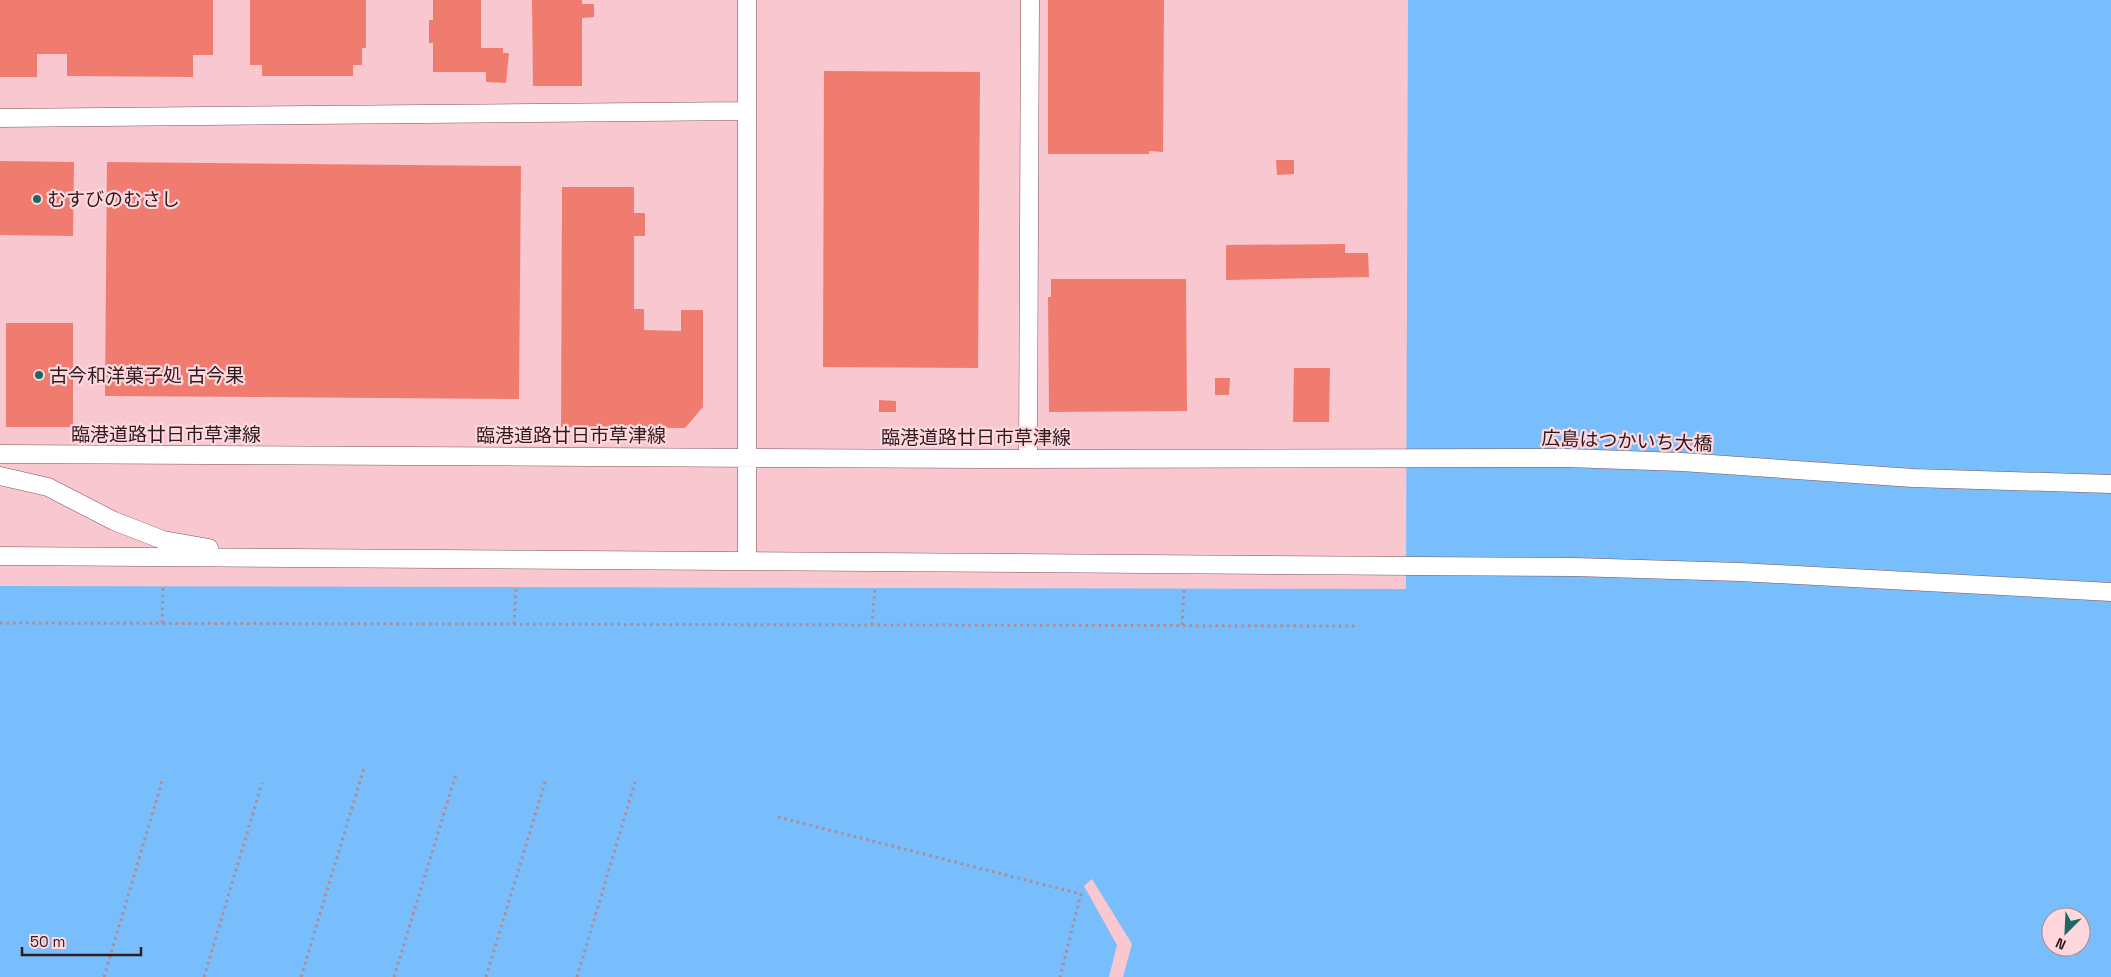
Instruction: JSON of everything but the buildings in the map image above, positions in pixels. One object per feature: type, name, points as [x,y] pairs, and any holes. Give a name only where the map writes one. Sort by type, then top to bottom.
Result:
[{"type":"street","points":[[747,0],[747,560]]},
{"type":"street","points":[[1028,459],[1030,0]]},
{"type":"street","points":[[0,118],[747,111]]},
{"type":"street","name":"臨港道路廿日市草津線","points":[[0,454],[1141,458]]},
{"type":"street","name":"広島はつかいち大橋","points":[[1141,458],[1576,458],[1682,462],[1913,478],[2111,484]]},
{"type":"street","points":[[0,476],[48,487],[114,521],[163,540],[188,546],[312,558]]},
{"type":"street","points":[[0,556],[1584,567],[1740,572],[2111,592]]},
{"type":"path","points":[[162,623],[163,586]]},
{"type":"path","points":[[514,624],[516,587]]},
{"type":"path","points":[[872,625],[875,588]]},
{"type":"path","points":[[1182,625],[1184,589]]},
{"type":"path","points":[[0,623],[1359,626]]},
{"type":"path","points":[[301,977],[364,768]]},
{"type":"path","points":[[394,977],[456,774]]},
{"type":"path","points":[[486,977],[546,779]]},
{"type":"path","points":[[104,977],[162,781]]},
{"type":"path","points":[[577,977],[635,782]]},
{"type":"path","points":[[204,977],[262,783]]},
{"type":"path","points":[[778,817],[1081,894],[1060,977]]},
{"type":"water","points":[[1408,0],[2111,0],[2111,977],[1123,977],[1132,944],[1092,879],[1084,886],[1117,945],[1109,977],[0,977],[0,586],[1406,589]]},
{"type":"place","name":"むすびのむさし","points":[[37,199]]},
{"type":"place","name":"古今和洋菓子処 古今果","points":[[39,375]]}]
